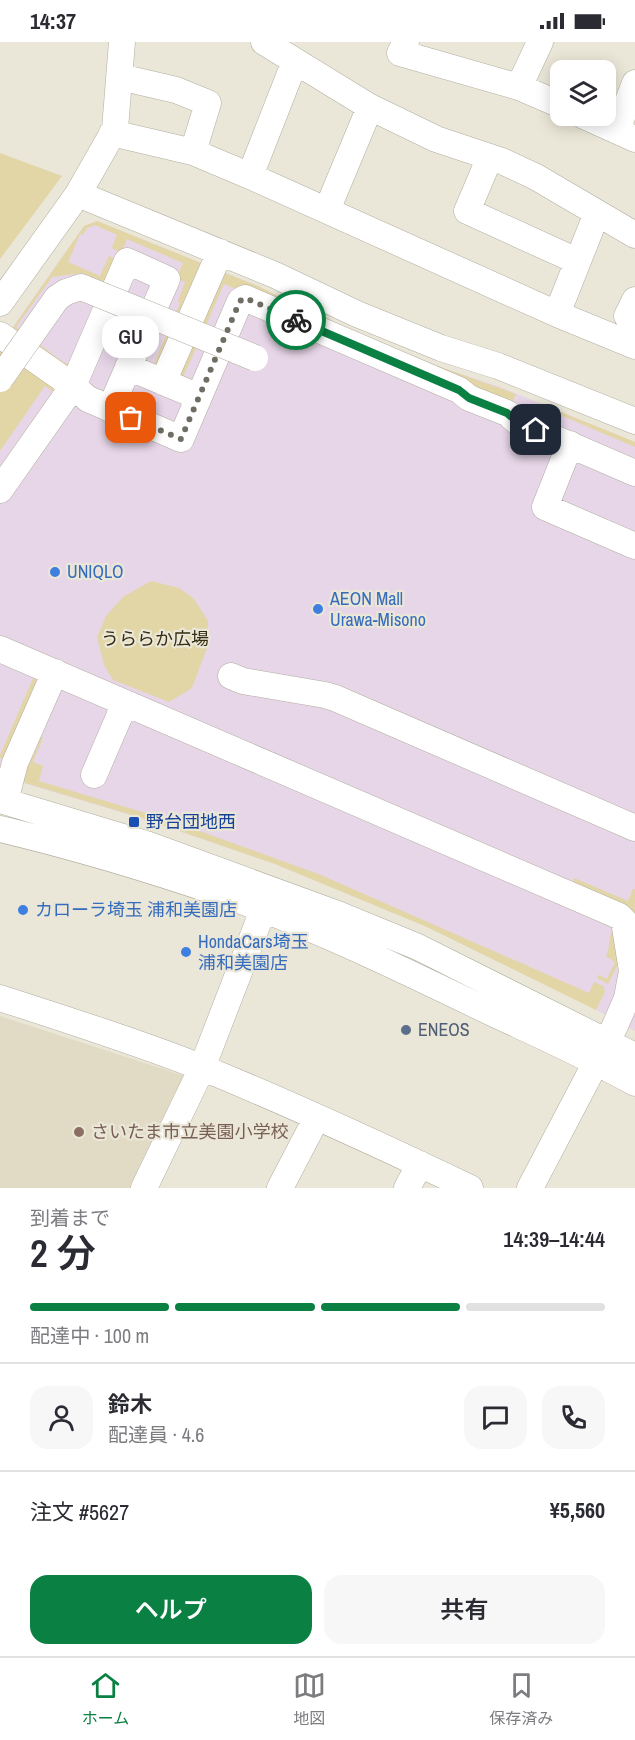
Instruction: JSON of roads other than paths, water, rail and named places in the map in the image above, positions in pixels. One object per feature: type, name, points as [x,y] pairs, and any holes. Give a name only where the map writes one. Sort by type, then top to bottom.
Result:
[{"type":"street","points":[[4,289],[78,194],[115,129],[122,42]]},
{"type":"street","points":[[264,42],[370,107],[436,139],[502,161],[536,177],[635,235]]},
{"type":"street","points":[[406,42],[400,52],[519,87],[550,100]]},
{"type":"street","points":[[519,87],[540,42]]},
{"type":"street","points":[[250,176],[295,61]]},
{"type":"street","points":[[120,77],[176,90],[208,103],[193,153]]},
{"type":"street","points":[[607,126],[626,134],[635,83]]},
{"type":"street","points":[[327,210],[370,107]]},
{"type":"street","points":[[112,132],[193,153],[250,176],[557,314],[635,346]]},
{"type":"street","points":[[490,157],[467,211],[577,261]]},
{"type":"street","points":[[78,194],[275,275],[357,314],[441,348],[498,366],[635,421]]},
{"type":"street","points":[[557,314],[597,213]]},
{"type":"street","points":[[163,382],[220,252]]},
{"type":"street","points":[[0,490],[73,386],[127,261],[167,279],[110,409]]},
{"type":"street","points":[[0,379],[57,298],[81,287],[255,358]]},
{"type":"street","points":[[0,335],[88,399],[181,439],[240,301],[245,298],[459,390],[469,398],[507,413],[519,423],[635,473]]},
{"type":"street","points":[[635,300],[627,316],[635,319]]},
{"type":"street","points":[[128,367],[199,397]]},
{"type":"street","points":[[519,423],[537,382]]},
{"type":"street","points":[[570,444],[544,507],[635,546]]},
{"type":"street","points":[[0,649],[619,916],[624,921],[633,978],[602,1052],[530,1188]]},
{"type":"street","points":[[55,672],[15,763],[3,800],[149,845],[340,915],[418,947],[602,1052],[635,1083]]},
{"type":"street","points":[[231,676],[243,681],[335,698],[635,828]]},
{"type":"street","points":[[94,775],[125,703]]},
{"type":"street","points":[[0,829],[75,848],[224,895],[297,923],[423,979],[602,1052],[635,1056]]},
{"type":"street","points":[[144,1188],[202,1068],[262,910]]},
{"type":"street","points":[[0,998],[202,1068],[317,1117],[470,1188]]},
{"type":"street","points":[[280,1188],[317,1117]]},
{"type":"street","points":[[407,1188],[420,1164]]},
{"type":"place","name":"GU","points":[[131,418]]},
{"type":"place","name":"UNIQLO","points":[[55,572]]},
{"type":"place","name":"AEON Mall Urawa-Misono","points":[[318,609]]},
{"type":"place","name":"野台団地西","points":[[134,822]]},
{"type":"place","name":"カローラ埼玉 浦和美園店","points":[[23,910]]},
{"type":"place","name":"HondaCars埼玉 浦和美園店","points":[[186,952]]},
{"type":"place","name":"ENEOS","points":[[406,1030]]},
{"type":"place","name":"さいたま市立美園小学校","points":[[79,1132]]},
{"type":"park label","name":"うららか広場","points":[[155,639]]}]
